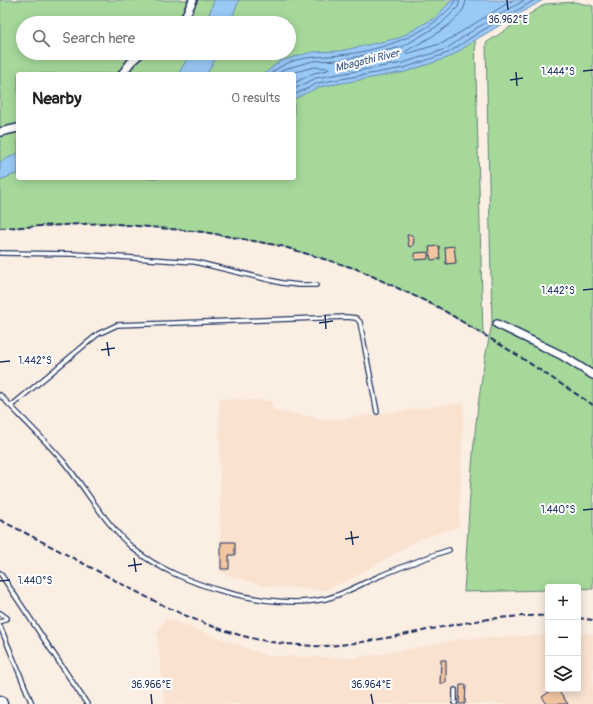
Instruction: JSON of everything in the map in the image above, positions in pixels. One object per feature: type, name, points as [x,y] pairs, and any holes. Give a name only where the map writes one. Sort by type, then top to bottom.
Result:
[{"type":"street","points":[[185,16],[193,0]]},
{"type":"street","points":[[124,72],[133,60]]},
{"type":"street","points":[[0,132],[16,128]]},
{"type":"street","points":[[497,324],[561,355],[593,375]]},
{"type":"lane","points":[[0,254],[73,254],[195,262],[282,283],[299,286],[316,285]]},
{"type":"lane","points":[[11,406],[98,334],[118,325],[347,317],[356,318],[360,322],[377,412]]},
{"type":"lane","points":[[0,395],[62,460],[114,527],[136,550],[176,575],[198,584],[246,597],[291,601],[324,599],[344,592],[412,562],[449,550]]},
{"type":"lane","points":[[0,573],[87,704]]},
{"type":"lane","points":[[0,613],[7,618],[0,622]]},
{"type":"lane","points":[[0,626],[32,704]]},
{"type":"lane","points":[[455,690],[455,704]]},
{"type":"shaded area","points":[[219,399],[271,401],[273,410],[330,420],[464,403],[459,527],[420,539],[349,580],[324,590],[264,586],[221,573]]},
{"type":"shaded area","points":[[166,618],[267,656],[351,658],[406,650],[459,639],[545,635],[545,692],[581,692],[581,634],[589,633],[593,634],[593,704],[165,704],[157,632]]},
{"type":"green space","points":[[0,0],[476,0],[475,36],[483,335],[438,307],[357,269],[281,246],[204,232],[105,223],[0,228]]},
{"type":"green space","points":[[575,2],[593,6],[593,589],[581,588],[581,584],[545,584],[545,590],[464,592],[470,491],[476,424],[485,357],[492,324],[486,43],[545,4]]},
{"type":"water","points":[[214,0],[239,0],[233,16],[208,16]]},
{"type":"water","name":"Mbagathi River","points":[[452,0],[543,0],[480,37],[450,57],[405,72],[319,87],[296,98],[296,72],[266,72],[280,61],[296,60],[296,56],[312,52],[340,51],[399,38],[436,17]]},
{"type":"water","points":[[187,60],[214,60],[208,72],[179,72]]},
{"type":"water","points":[[16,154],[16,174],[0,180],[0,162]]},
{"type":"building","points":[[407,235],[412,235],[414,238],[413,246],[409,247]]},
{"type":"building","points":[[439,246],[440,259],[431,260],[429,247]]},
{"type":"building","points":[[454,246],[456,263],[446,264],[445,247]]},
{"type":"building","points":[[428,252],[428,259],[415,260],[415,253]]},
{"type":"building","points":[[221,542],[235,542],[235,555],[229,555],[229,569],[221,569]]},
{"type":"building","points":[[441,660],[446,660],[446,683],[440,683]]},
{"type":"building","points":[[460,685],[466,685],[465,704],[459,704]]},
{"type":"building","points":[[549,692],[559,692],[568,704],[547,704],[542,697]]},
{"type":"railway","points":[[0,228],[105,223],[204,232],[281,246],[357,269],[438,307],[514,353],[593,405]]},
{"type":"railway","points":[[0,520],[176,611],[224,630],[273,642],[326,646],[382,639],[492,619],[520,616],[545,616]]},
{"type":"railway","points":[[581,618],[593,620]]}]
